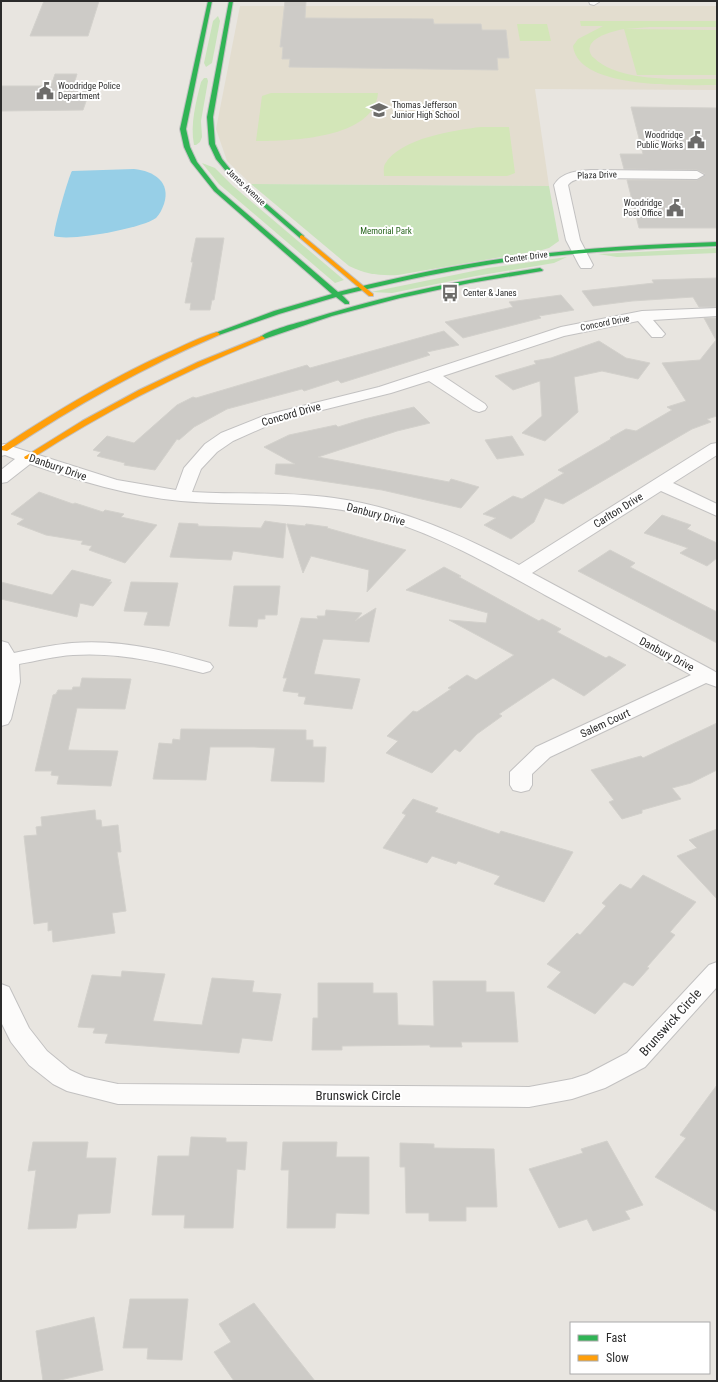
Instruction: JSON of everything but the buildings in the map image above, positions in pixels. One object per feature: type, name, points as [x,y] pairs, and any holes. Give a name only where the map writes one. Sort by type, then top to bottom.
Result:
[{"type":"street","name":"Janes Avenue","points":[[210,1],[183,129],[189,153],[200,172],[216,190],[352,308]]},
{"type":"street","name":"Janes Avenue","points":[[231,1],[210,117],[209,134],[215,152],[227,171],[237,181],[378,301]]},
{"type":"street","name":"Plaza Drive","points":[[588,264],[578,251],[573,240],[562,185],[564,180],[569,177],[591,174],[697,175]]},
{"type":"street","name":"Center Drive","points":[[337,295],[363,288],[502,260],[578,251],[717,244]]},
{"type":"street","name":"Center Drive","points":[[378,301],[463,283],[551,269]]},
{"type":"street","points":[[2,449],[72,404],[156,359],[202,339],[254,320],[337,295]]},
{"type":"street","points":[[1,478],[28,457],[104,408],[169,375],[256,338],[378,301]]},
{"type":"street","name":"Concord Drive","points":[[181,496],[187,486],[193,468],[201,458],[227,437],[272,418],[385,390],[553,334],[642,316],[717,312]]},
{"type":"street","name":"Concord Drive","points":[[642,316],[657,334]]},
{"type":"street","points":[[431,375],[479,407]]},
{"type":"street","name":"Carlton Drive","points":[[519,573],[717,448]]},
{"type":"street","name":"Danbury Drive","points":[[2,449],[96,480],[126,488],[181,496],[303,500],[357,508],[392,516],[440,534],[519,573],[712,678]]},
{"type":"street","points":[[660,484],[717,511]]},
{"type":"street","points":[[1,719],[12,678],[5,653],[106,649],[142,652],[176,658],[203,666]]},
{"type":"street","name":"Salem Court","points":[[521,785],[521,772],[543,752],[712,678]]},
{"type":"street","name":"Brunswick Circle","points":[[1,993],[17,1031],[30,1051],[45,1065],[54,1072],[76,1084],[118,1094],[529,1097],[572,1090],[596,1081],[636,1060],[717,971]]},
{"type":"shaded area","name":"Thomas Jefferson Junior High School","points":[[240,6],[717,6],[717,90],[535,89],[549,186],[251,184],[227,161],[216,129]]},
{"type":"green space","points":[[218,16],[220,21],[212,63],[206,67],[204,63],[213,21]]},
{"type":"green space","points":[[580,21],[717,21],[717,27],[650,27],[625,29],[717,30],[717,75],[637,75],[624,29],[597,38],[591,44],[590,50],[594,58],[605,66],[619,72],[652,78],[717,79],[717,85],[682,85],[635,82],[612,78],[593,71],[579,60],[573,46],[578,39],[603,26],[581,26]]},
{"type":"green space","points":[[517,24],[547,24],[551,41],[520,41]]},
{"type":"green space","points":[[204,78],[207,78],[208,81],[201,121],[202,137],[200,142],[194,145],[194,113],[201,82]]},
{"type":"green space","points":[[271,93],[378,93],[373,108],[362,120],[347,128],[308,138],[256,141],[262,96]]},
{"type":"green space","points":[[481,127],[509,127],[515,173],[507,176],[384,176],[385,164],[392,155],[403,148],[415,142],[443,133]]},
{"type":"green space","points":[[202,163],[215,168],[233,186],[344,280],[335,283],[219,184]]},
{"type":"green space","name":"Memorial Park","points":[[251,184],[549,186],[559,241],[549,248],[542,250],[398,275],[373,274],[349,266]]},
{"type":"green space","points":[[717,248],[717,253],[617,257],[598,254]]},
{"type":"green space","points":[[567,257],[554,263],[476,276],[392,293],[371,292],[488,268]]},
{"type":"water","points":[[134,169],[154,175],[163,184],[166,196],[160,213],[156,218],[137,226],[90,236],[54,236],[56,224],[72,171]]},
{"type":"traffic: fast","points":[[210,1],[183,129],[187,147],[194,162],[216,190],[347,303]]},
{"type":"traffic: fast","points":[[231,1],[210,117],[212,144],[219,159],[237,181],[302,237]]},
{"type":"traffic: fast","points":[[217,334],[276,312],[337,294],[463,266],[591,250],[717,244]]},
{"type":"traffic: fast","points":[[262,338],[329,315],[399,296],[470,281],[540,270]]},
{"type":"traffic: slow","points":[[302,237],[371,295]]},
{"type":"traffic: slow","points":[[1,448],[4,449],[81,400],[134,371],[217,334]]},
{"type":"traffic: slow","points":[[28,457],[85,422],[142,391],[200,363],[262,338]]},
{"type":"place","name":"Woodridge Police Department","points":[[45,91]]},
{"type":"place","name":"Thomas Jefferson Junior High School","points":[[379,110]]},
{"type":"place","name":"Woodridge Public Works","points":[[696,140]]},
{"type":"place","name":"Woodridge Post Office","points":[[675,208]]},
{"type":"place","name":"Center & Janes","points":[[450,293]]}]
